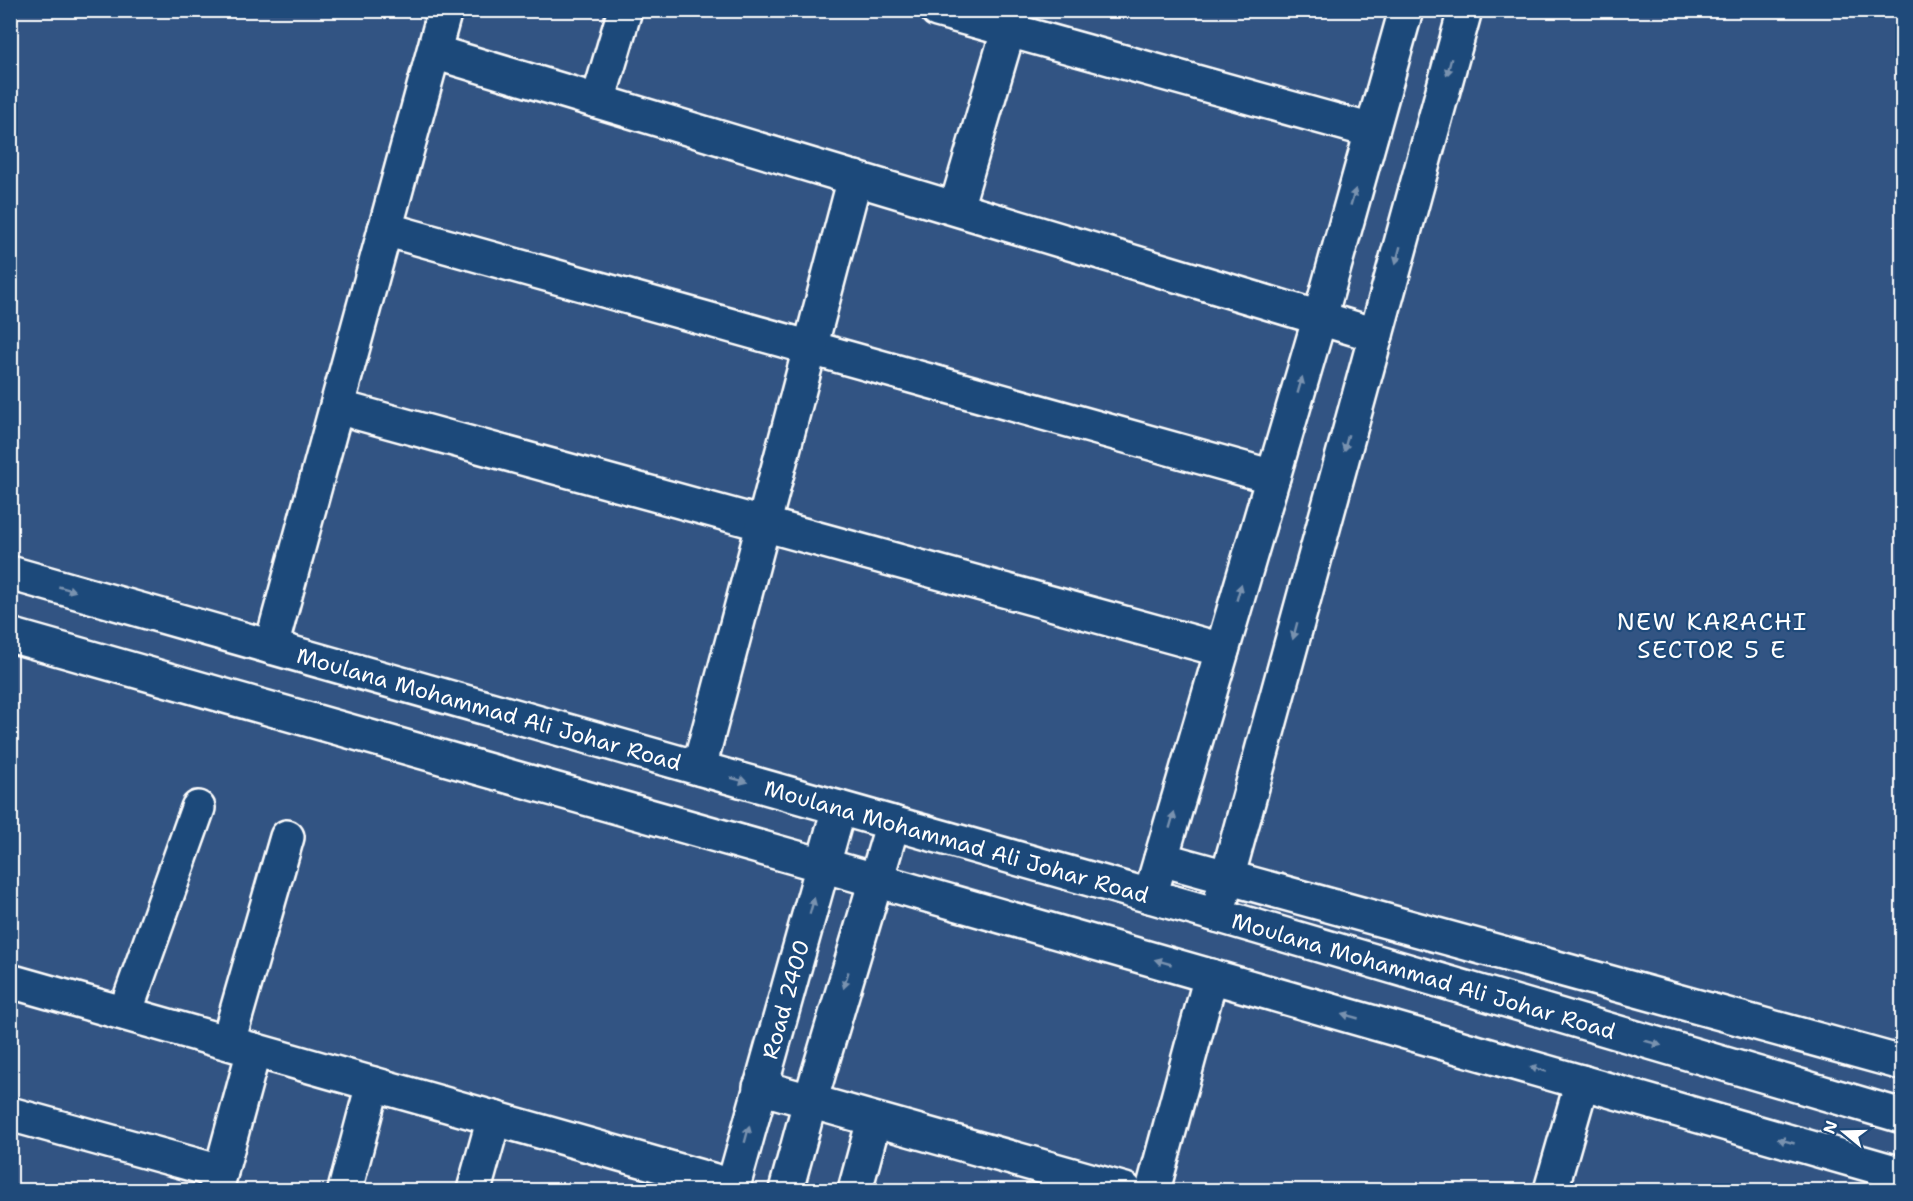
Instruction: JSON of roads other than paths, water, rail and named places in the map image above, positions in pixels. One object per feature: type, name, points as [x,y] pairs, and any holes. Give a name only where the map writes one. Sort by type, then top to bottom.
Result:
[{"type":"street","points":[[271,647],[445,10]]},
{"type":"street","points":[[598,101],[625,10]]},
{"type":"street","points":[[937,10],[1011,21],[1372,131]]},
{"type":"street","points":[[1150,896],[1320,317],[1406,10]]},
{"type":"street","points":[[1217,915],[1465,10]]},
{"type":"street","points":[[957,208],[1011,21]]},
{"type":"street","points":[[434,52],[1376,335]]},
{"type":"street","points":[[699,768],[855,178]]},
{"type":"street","points":[[385,229],[1273,477]]},
{"type":"street","points":[[337,407],[1222,650]]},
{"type":"street","name":"Moulana Mohammad Ali Johar Road","points":[[10,573],[1217,915],[1902,1116]]},
{"type":"street","points":[[10,635],[824,865],[1902,1174]]},
{"type":"street","points":[[126,1013],[198,808]]},
{"type":"street","name":"Road 2400","points":[[733,1188],[839,808]]},
{"type":"street","points":[[786,1191],[810,1102],[893,823]]},
{"type":"street","points":[[10,1114],[218,1181],[241,1046],[287,837]]},
{"type":"street","points":[[1161,859],[1902,1063]]},
{"type":"street","points":[[1153,1191],[1211,976]]},
{"type":"street","points":[[10,981],[494,1118],[669,1179],[733,1188]]},
{"type":"street","points":[[1551,1191],[1582,1082]]},
{"type":"street","points":[[345,1191],[373,1083]]},
{"type":"street","points":[[760,1087],[874,1120],[1026,1177],[1125,1191]]},
{"type":"street","points":[[474,1191],[494,1118]]},
{"type":"street","points":[[855,1191],[874,1120]]},
{"type":"district","name":"NEW KARACHI SECTOR 5 E","points":[[1712,636]]}]
